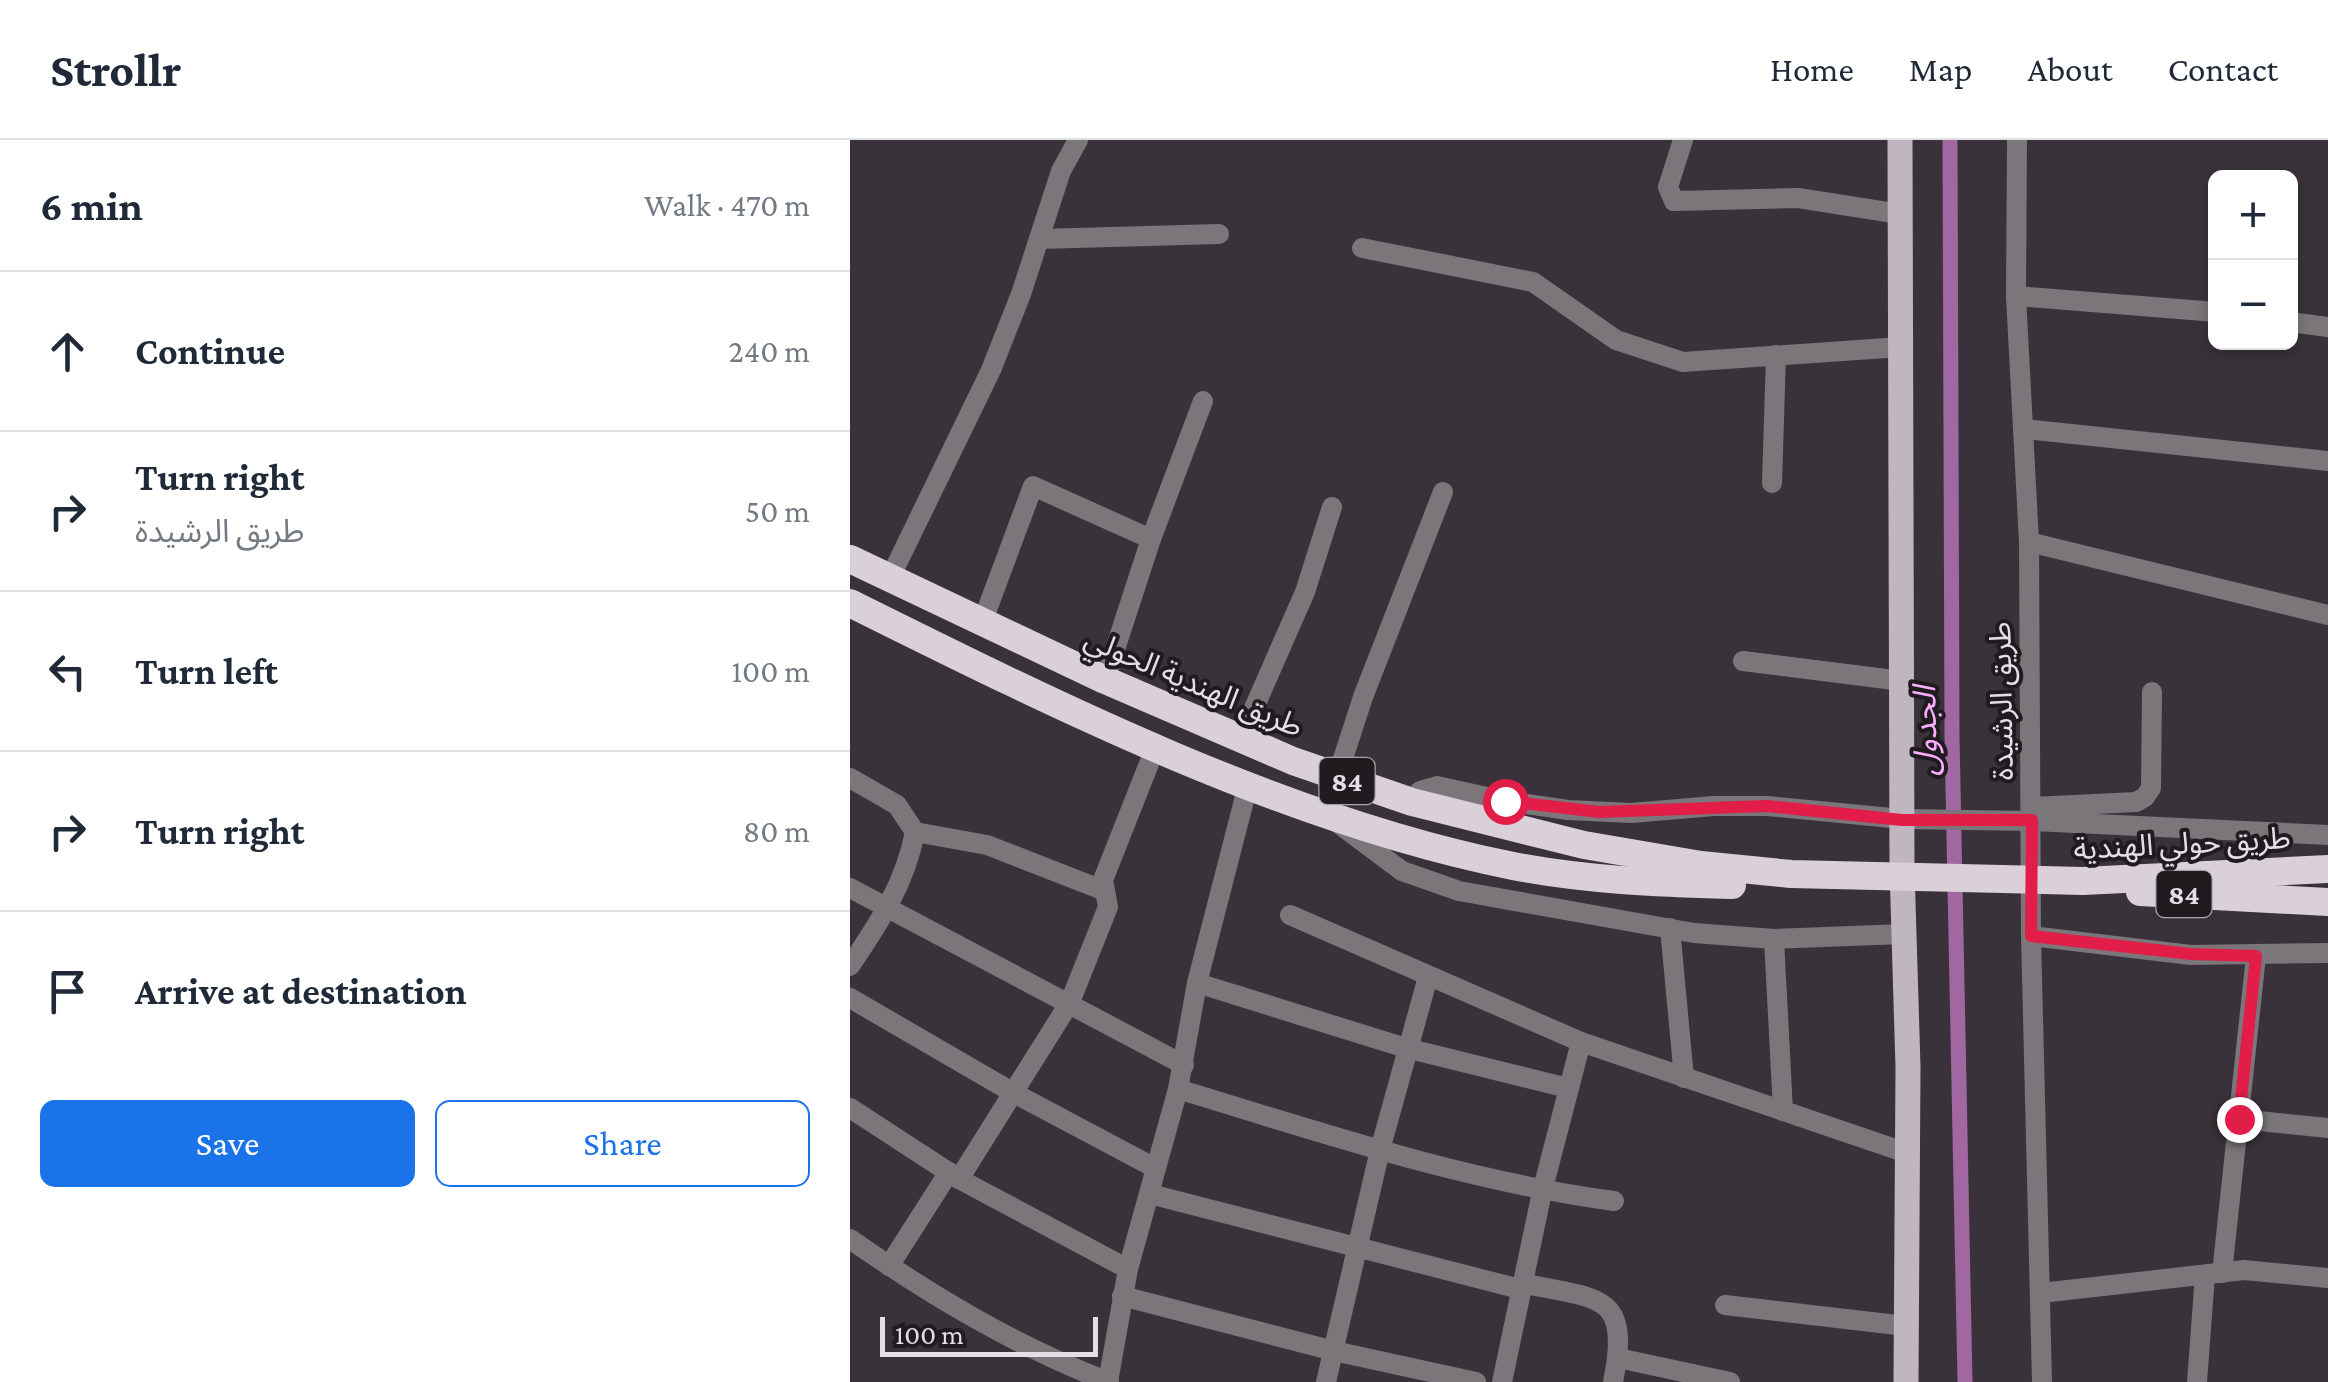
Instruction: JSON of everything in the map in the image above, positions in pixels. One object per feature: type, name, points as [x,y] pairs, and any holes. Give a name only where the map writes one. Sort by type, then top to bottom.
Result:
[{"type":"highway","name":"طريق الهندية الحولي","points":[[864,569],[1240,740],[1412,802],[1533,834],[1700,866],[1882,880]]},
{"type":"highway","name":"84","points":[[850,603],[1156,746],[1248,784],[1328,816],[1456,853],[1566,875],[1676,884],[1882,880],[2039,884]]},
{"type":"highway","name":"طريق حولي الهندية","points":[[2039,884],[2328,869]]},
{"type":"highway","name":"طريق حولي الهندية","points":[[2039,884],[2328,902]]},
{"type":"main road","points":[[1900,140],[1906,1382]]},
{"type":"street","points":[[864,569],[992,370],[1061,171],[1078,140]]},
{"type":"street","points":[[1683,140],[1668,187],[1674,201],[1798,198],[1900,214]]},
{"type":"street","name":"طريق الرشيدة","points":[[2017,140],[2016,296],[2029,542],[2031,936],[2042,1382]]},
{"type":"street","points":[[1040,239],[1219,234]]},
{"type":"street","points":[[1362,248],[1533,282],[1616,340],[1683,362],[1901,347]]},
{"type":"street","points":[[2016,296],[2208,311]]},
{"type":"street","points":[[2298,323],[2328,327]]},
{"type":"street","points":[[1772,482],[1776,355]]},
{"type":"street","points":[[1105,680],[1151,539],[1203,401]]},
{"type":"street","points":[[2025,430],[2328,461]]},
{"type":"street","points":[[982,623],[1033,486],[1151,539]]},
{"type":"street","points":[[1337,777],[1362,697],[1443,492]]},
{"type":"street","points":[[1240,740],[1305,592],[1332,507]]},
{"type":"street","points":[[2029,542],[2328,614]]},
{"type":"street","points":[[1743,660],[1902,681]]},
{"type":"street","points":[[1412,802],[1420,791],[1436,786],[1568,810],[1631,813],[1686,807],[1767,806],[1902,820],[1988,820],[2136,802],[2151,788],[2152,692]]},
{"type":"street","points":[[889,1266],[1012,1092],[1070,1002],[1108,907],[1102,880],[1156,746]]},
{"type":"street","points":[[850,778],[897,805],[916,832],[987,845],[1104,891]]},
{"type":"street","points":[[850,1239],[994,1331],[1108,1382],[1128,1269],[1184,1066],[1197,983],[1248,784]]},
{"type":"street","points":[[1328,816],[1385,860],[1440,886],[1670,928],[1774,939],[1904,934]]},
{"type":"street","points":[[2032,816],[2328,835]]},
{"type":"street","points":[[850,966],[888,909],[909,865],[916,832]]},
{"type":"street","points":[[850,888],[1184,1066]]},
{"type":"street","points":[[1290,915],[1581,1042],[1907,1153]]},
{"type":"street","points":[[1670,928],[1684,1078]]},
{"type":"street","points":[[2031,936],[2191,954],[2328,953]]},
{"type":"street","points":[[1774,939],[1782,1111]]},
{"type":"street","points":[[2197,1382],[2239,1119],[2256,956]]},
{"type":"street","points":[[1326,1382],[1380,1150],[1428,977]]},
{"type":"street","points":[[1197,983],[1406,1048],[1568,1088]]},
{"type":"street","points":[[850,998],[1012,1092],[1155,1168]]},
{"type":"street","points":[[1502,1382],[1542,1192],[1581,1042]]},
{"type":"street","points":[[1178,1089],[1380,1150],[1542,1192],[1614,1201]]},
{"type":"street","points":[[850,1108],[954,1176],[1128,1269]]},
{"type":"street","points":[[2239,1119],[2328,1128]]},
{"type":"street","points":[[1150,1194],[1359,1249],[1596,1300],[1610,1309],[1618,1322],[1613,1382]]},
{"type":"street","points":[[2041,1294],[2244,1270],[2328,1278]]},
{"type":"street","points":[[1122,1296],[1334,1351],[1476,1382]]},
{"type":"street","points":[[1725,1305],[1906,1326]]},
{"type":"street","points":[[1618,1358],[1730,1382]]},
{"type":"waterway","name":"الجدول","points":[[1950,140],[1952,737],[1965,1382]]},
{"type":"route","points":[[1505,801],[1599,812],[1767,806],[1902,820],[2032,820],[2031,936],[2142,950],[2256,956],[2239,1119]]}]
